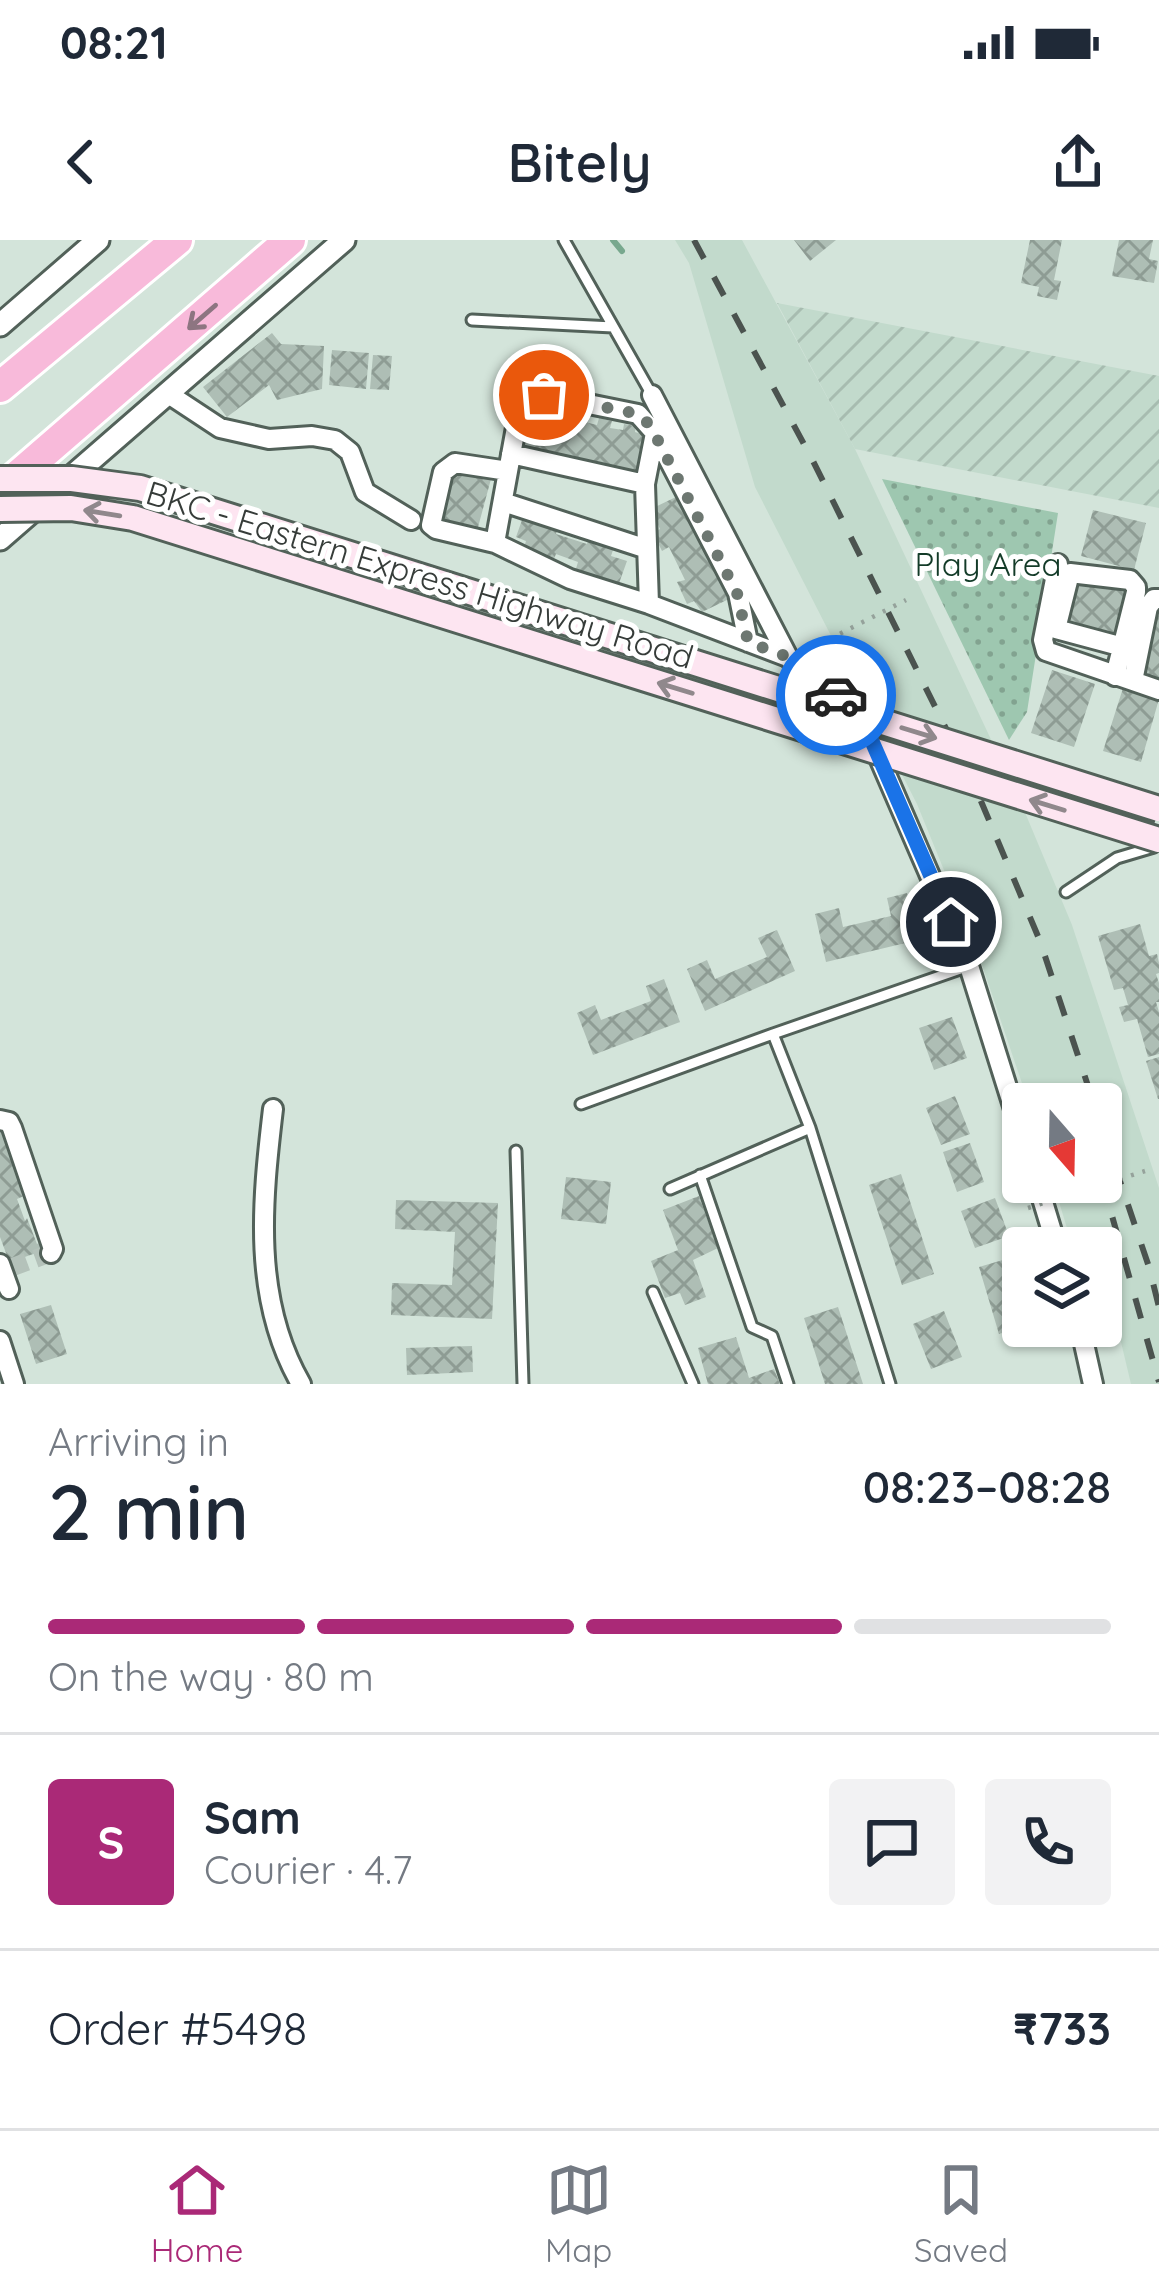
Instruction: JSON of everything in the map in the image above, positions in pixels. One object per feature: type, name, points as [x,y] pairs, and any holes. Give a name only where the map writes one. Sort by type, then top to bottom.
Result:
[{"type":"highway","points":[[0,387],[177,240]]},
{"type":"highway","points":[[0,491],[290,240]]},
{"type":"main road","name":"BKC - Eastern Express Highway Road","points":[[0,478],[72,479],[140,488],[1159,809]]},
{"type":"main road","name":"BKC - Eastern Express Highway Road","points":[[0,509],[71,508],[133,518],[1159,843]]},
{"type":"street","points":[[0,326],[98,240]]},
{"type":"street","points":[[0,538],[344,240]]},
{"type":"street","points":[[167,393],[220,428],[269,439],[312,436],[334,440],[350,452],[365,492],[411,520]]},
{"type":"street","points":[[495,544],[519,411],[530,399],[544,395],[638,414],[656,434],[737,593],[748,642]]},
{"type":"street","points":[[652,395],[788,657],[805,676],[857,707],[969,966],[1006,1083]]},
{"type":"street","points":[[649,604],[645,484],[656,434]]},
{"type":"street","points":[[645,484],[510,463],[455,463],[443,472],[430,521],[436,529],[495,544],[570,579],[788,657]]},
{"type":"street","points":[[503,502],[646,549]]},
{"type":"street","points":[[1058,564],[1043,646],[1052,655],[1159,690]]},
{"type":"street","points":[[1123,646],[1056,629],[1070,573],[1134,583],[1123,646],[1124,679]]},
{"type":"street","points":[[1124,679],[1150,602],[1159,598]]},
{"type":"street","points":[[273,1109],[262,1212],[265,1277],[280,1336],[301,1384]]},
{"type":"street","points":[[0,1120],[12,1128],[51,1253]]},
{"type":"street","points":[[0,1341],[14,1384]]},
{"type":"street","points":[[1085,1347],[1093,1384]]},
{"type":"lane","points":[[564,240],[652,395]]},
{"type":"lane","points":[[472,320],[613,327]]},
{"type":"lane","points":[[1066,892],[1117,858],[1159,843]]},
{"type":"lane","points":[[581,1105],[969,966]]},
{"type":"lane","points":[[772,1034],[810,1129],[890,1384]]},
{"type":"lane","points":[[670,1189],[810,1129]]},
{"type":"lane","points":[[516,1151],[523,1384]]},
{"type":"lane","points":[[700,1175],[741,1301],[752,1327],[772,1336],[788,1384]]},
{"type":"lane","points":[[653,1292],[692,1384]]},
{"type":"path","points":[[808,650],[906,600]]},
{"type":"path","points":[[1028,1208],[1144,1171]]},
{"type":"shaded area","points":[[675,240],[742,240],[855,449],[1024,810],[1072,925],[1159,1188],[1159,1384],[1131,1384],[1122,1346],[1122,1227],[1067,1227],[1059,1203],[1122,1203],[1122,1083],[1022,1083],[979,956],[917,804],[755,487],[689,263]]},
{"type":"shaded area","points":[[777,303],[1159,376],[1159,508],[855,449]]},
{"type":"green space","name":"Play Area","points":[[882,479],[1058,513],[1027,712],[1009,740]]},
{"type":"building","points":[[794,240],[836,240],[810,261]]},
{"type":"building","points":[[1030,240],[1062,240],[1054,280],[1061,281],[1057,300],[1037,296],[1039,287],[1021,283]]},
{"type":"building","points":[[1119,240],[1153,240],[1149,259],[1158,261],[1154,283],[1112,276]]},
{"type":"building","points":[[272,333],[281,344],[324,346],[322,389],[277,400],[269,385],[227,417],[203,387]]},
{"type":"building","points":[[332,350],[369,353],[366,389],[329,385]]},
{"type":"building","points":[[373,355],[392,356],[389,390],[370,389]]},
{"type":"building","points":[[541,405],[553,408],[552,416],[564,418],[566,410],[578,413],[577,420],[597,425],[599,418],[612,421],[610,428],[636,426],[635,432],[645,435],[635,476],[518,449],[527,411],[539,413]]},
{"type":"building","points":[[450,469],[491,479],[477,531],[437,521]]},
{"type":"building","points":[[678,496],[729,599],[702,612],[694,601],[687,604],[677,582],[685,580],[669,547],[662,551],[653,533],[660,529],[651,509]]},
{"type":"building","points":[[1093,510],[1146,523],[1134,570],[1081,556]]},
{"type":"building","points":[[539,517],[559,524],[556,534],[614,547],[611,556],[627,561],[618,586],[575,572],[578,562],[556,554],[553,561],[523,551],[526,541],[516,537],[522,520],[536,525]]},
{"type":"building","points":[[1075,575],[1131,586],[1122,638],[1065,627]]},
{"type":"building","points":[[1154,603],[1159,604],[1159,679],[1141,676]]},
{"type":"building","points":[[1052,670],[1095,684],[1074,747],[1031,733]]},
{"type":"building","points":[[1123,688],[1159,699],[1141,762],[1103,751]]},
{"type":"building","points":[[907,893],[918,940],[826,962],[815,914],[839,908],[843,927],[891,916],[887,898]]},
{"type":"building","points":[[1140,924],[1149,956],[1157,954],[1159,963],[1159,1054],[1148,1057],[1137,1019],[1124,1022],[1119,1007],[1128,1005],[1123,988],[1114,990],[1098,936]]},
{"type":"building","points":[[777,930],[795,971],[705,1011],[687,969],[707,960],[715,979],[767,957],[758,938]]},
{"type":"building","points":[[664,979],[680,1022],[593,1055],[577,1013],[595,1005],[601,1020],[651,1001],[646,986]]},
{"type":"building","points":[[952,1017],[967,1058],[934,1070],[919,1028]]},
{"type":"building","points":[[1159,1057],[1159,1099],[1158,1099],[1146,1061]]},
{"type":"building","points":[[955,1096],[970,1134],[941,1145],[926,1108]]},
{"type":"building","points":[[0,1122],[24,1196],[17,1199],[25,1221],[27,1218],[37,1244],[41,1242],[50,1256],[39,1260],[36,1253],[19,1259],[21,1266],[12,1269],[0,1237]]},
{"type":"building","points":[[970,1143],[984,1182],[957,1192],[943,1152]]},
{"type":"building","points":[[901,1174],[934,1274],[902,1285],[869,1185]]},
{"type":"building","points":[[566,1177],[611,1182],[606,1224],[561,1219]]},
{"type":"building","points":[[699,1196],[718,1248],[693,1260],[706,1297],[685,1305],[680,1293],[665,1298],[651,1261],[678,1250],[663,1210]]},
{"type":"building","points":[[995,1198],[1006,1227],[1002,1238],[975,1248],[961,1211]]},
{"type":"building","points":[[396,1200],[498,1203],[492,1319],[391,1315],[392,1283],[452,1285],[455,1232],[395,1229]]},
{"type":"building","points":[[1002,1260],[999,1334],[979,1267]]},
{"type":"building","points":[[51,1305],[67,1354],[36,1364],[20,1314]]},
{"type":"building","points":[[838,1307],[863,1384],[825,1384],[804,1318]]},
{"type":"building","points":[[944,1311],[962,1357],[931,1369],[913,1324]]},
{"type":"building","points":[[736,1337],[749,1378],[774,1369],[780,1384],[708,1384],[698,1348]]},
{"type":"building","points":[[472,1346],[473,1372],[407,1375],[406,1348]]},
{"type":"waterway","points":[[613,240],[622,251]]},
{"type":"tunnel","points":[[10,1268],[51,1253]]},
{"type":"railway","points":[[694,240],[812,459],[975,787],[1040,941],[1087,1083]]},
{"type":"railway","points":[[1122,1187],[1159,1307]]},
{"type":"railway","points":[[1108,1203],[1159,1382]]},
{"type":"way so far","points":[[544,395],[638,414],[650,425],[737,593],[748,642],[788,657],[805,676],[836,695]]},
{"type":"route","points":[[836,695],[857,707],[951,922]]}]
